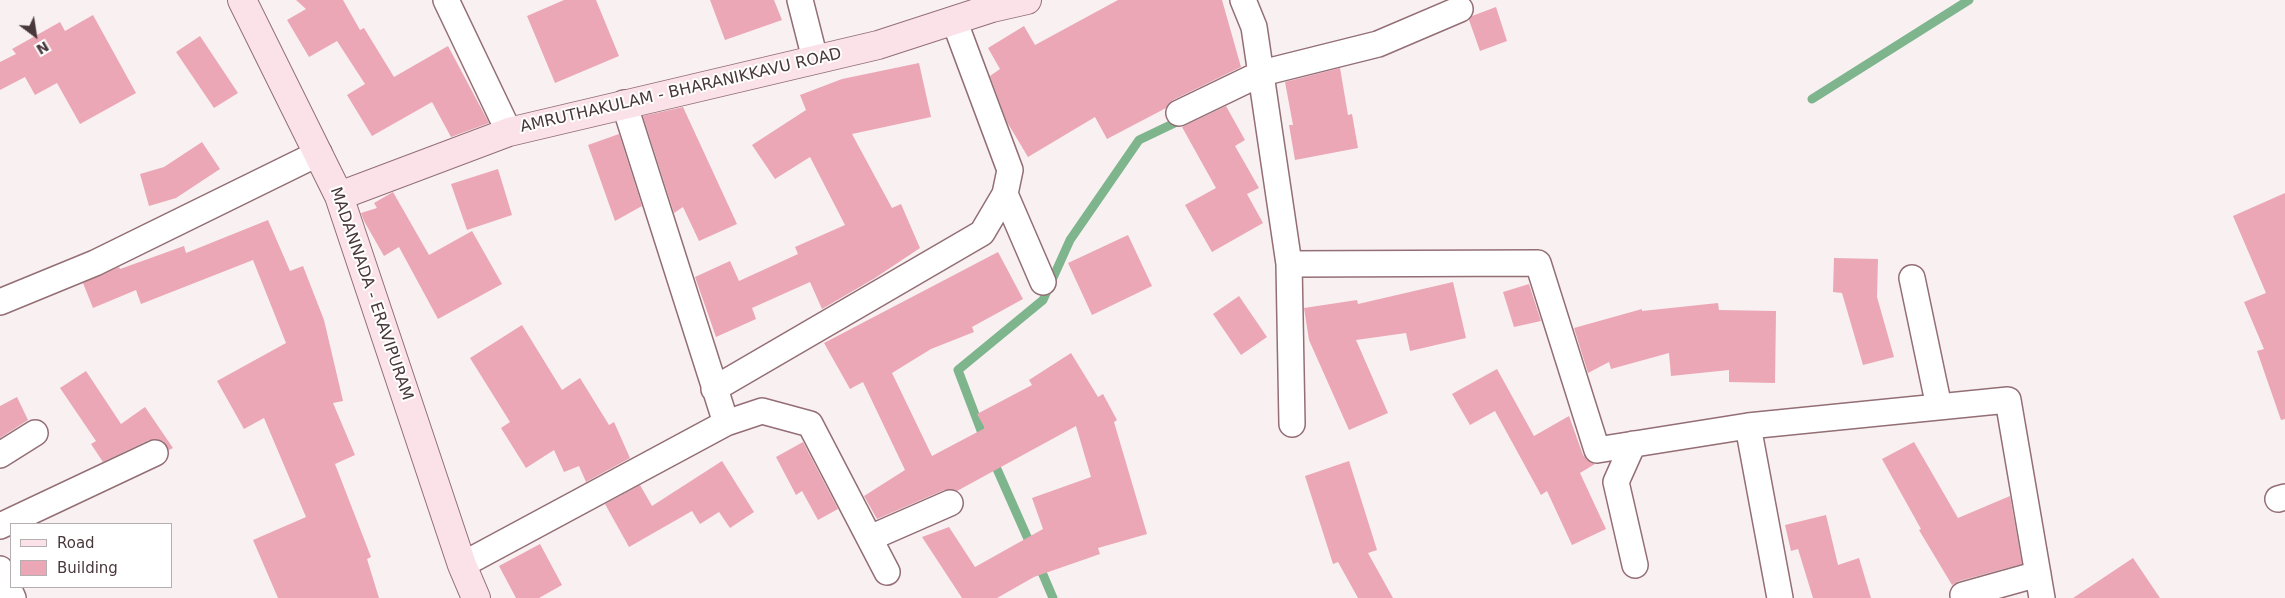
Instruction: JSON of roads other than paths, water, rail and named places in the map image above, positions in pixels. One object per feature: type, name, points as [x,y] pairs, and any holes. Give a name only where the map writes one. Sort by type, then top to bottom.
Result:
[{"type":"street","name":"MADANNADA - ERAVIPURAM","points":[[242,0],[340,196],[462,565],[476,598]]},
{"type":"street","points":[[446,0],[509,132]]},
{"type":"street","points":[[800,0],[815,59]]},
{"type":"street","name":"AMRUTHAKULAM - BHARANIKKAVU ROAD","points":[[340,196],[509,132],[624,103],[878,45],[954,20],[990,4],[1027,0]]},
{"type":"street","points":[[1243,0],[1254,27],[1289,264],[1292,424]]},
{"type":"street","points":[[1179,113],[1262,73],[1378,44],[1460,9]]},
{"type":"street","points":[[714,389],[982,233],[1005,194],[1010,170],[954,20]]},
{"type":"street","points":[[624,103],[726,423]]},
{"type":"street","points":[[0,302],[94,263],[320,154]]},
{"type":"street","points":[[1005,194],[1043,282]]},
{"type":"street","points":[[1289,264],[1538,263],[1597,450],[1748,426],[2008,400],[2040,586],[1963,594]]},
{"type":"street","points":[[1912,278],[1939,407]]},
{"type":"street","points":[[462,565],[726,423],[762,411],[810,424],[887,572]]},
{"type":"street","points":[[1748,426],[1780,598]]},
{"type":"street","points":[[0,455],[35,432]]},
{"type":"street","points":[[1633,444],[1616,482],[1635,565]]},
{"type":"street","points":[[0,526],[155,453]]},
{"type":"street","points":[[870,538],[950,503]]},
{"type":"street","points":[[0,569],[13,598]]},
{"type":"waterway","points":[[1812,99],[1969,0]]},
{"type":"waterway","points":[[985,441],[958,370],[1043,300],[1070,240],[1139,140],[1183,119]]},
{"type":"waterway","points":[[993,460],[1032,548]]},
{"type":"waterway","points":[[1038,563],[1053,598]]}]
